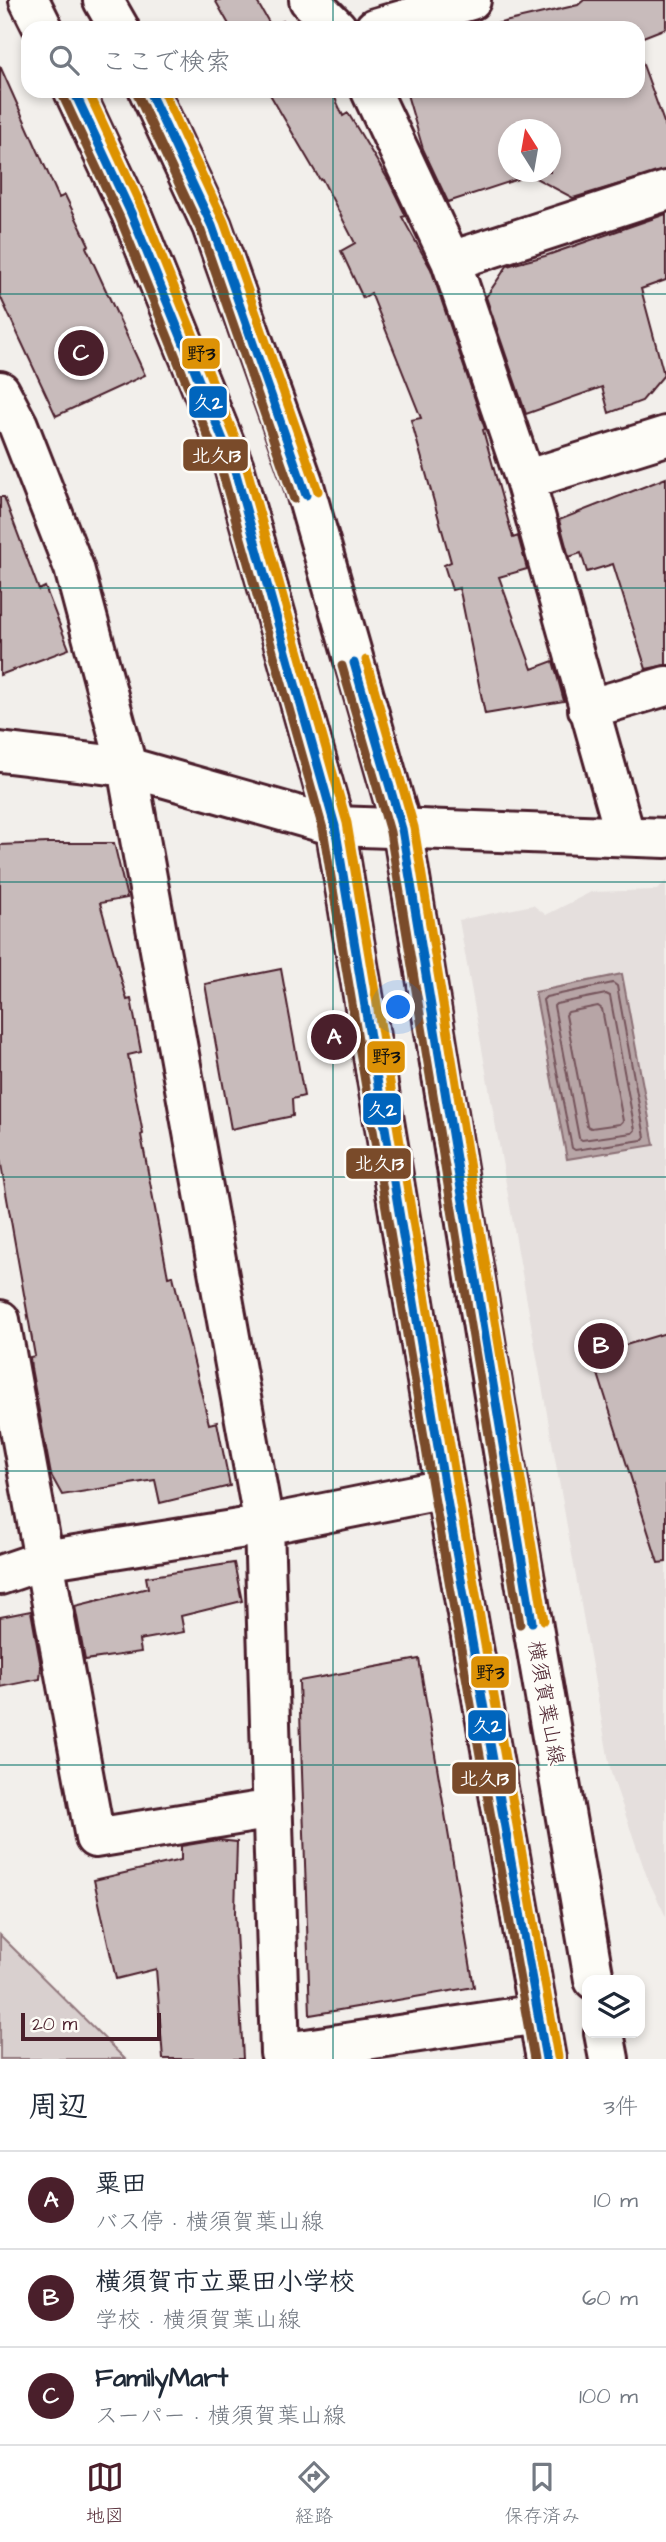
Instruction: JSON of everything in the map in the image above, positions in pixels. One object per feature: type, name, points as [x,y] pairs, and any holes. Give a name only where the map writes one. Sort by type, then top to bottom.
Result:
[{"type":"street","points":[[29,0],[40,21]]},
{"type":"street","points":[[103,0],[115,21]]},
{"type":"street","points":[[309,0],[330,21]]},
{"type":"street","points":[[399,21],[471,0]]},
{"type":"street","points":[[77,98],[131,214],[234,467],[335,826],[444,1489],[546,2059]]},
{"type":"street","name":"横須賀葉山線","points":[[152,98],[212,226],[303,482],[401,829],[510,1494],[593,1975]]},
{"type":"street","points":[[374,98],[451,261],[525,480],[625,835]]},
{"type":"street","points":[[451,261],[666,191]]},
{"type":"street","points":[[0,391],[18,425],[74,568],[127,767],[264,1525],[280,2053],[538,2014]]},
{"type":"street","points":[[525,480],[666,436]]},
{"type":"street","points":[[588,709],[666,686]]},
{"type":"street","points":[[0,752],[127,767],[335,826],[666,838]]},
{"type":"street","points":[[0,1320],[94,1838],[273,1809]]},
{"type":"street","points":[[0,1575],[44,1560],[264,1525],[444,1489]]},
{"type":"street","points":[[605,2038],[609,2059]]},
{"type":"shaded area","points":[[666,881],[666,1917],[647,1877],[611,1773],[459,920],[533,905],[546,915],[591,892],[657,890]]},
{"type":"shaded area","points":[[0,1935],[125,2059],[0,2059]]},
{"type":"water","points":[[622,974],[654,1145],[567,1159],[535,992]]},
{"type":"building","points":[[215,0],[256,0],[268,21],[227,21]]},
{"type":"building","points":[[584,0],[666,0],[666,28],[645,36],[645,21],[509,21],[578,5]]},
{"type":"building","points":[[0,66],[59,198],[65,195],[89,245],[86,247],[145,375],[56,416],[0,296]]},
{"type":"building","points":[[645,70],[666,128],[666,170],[573,198],[543,182],[561,182],[561,119],[498,119],[498,182],[509,182],[448,202],[423,149],[408,98],[645,98]]},
{"type":"building","points":[[272,98],[335,98],[343,116],[348,113],[389,181],[406,216],[402,217],[431,269],[485,429],[483,430],[513,538],[518,536],[527,569],[499,577],[532,669],[553,661],[564,701],[485,714],[459,588],[452,590],[444,565],[451,562],[411,420],[421,418],[371,293],[363,298],[341,251],[355,243],[322,179],[320,180]]},
{"type":"building","points":[[666,214],[666,280],[641,289],[664,375],[642,401],[609,413],[602,387],[526,414],[486,297],[507,266],[545,256]]},
{"type":"building","points":[[666,478],[666,665],[646,669],[613,564],[587,572],[581,553],[569,557],[559,520]]},
{"type":"building","points":[[0,497],[4,497],[39,590],[45,587],[69,649],[0,675]]},
{"type":"building","points":[[114,843],[127,898],[100,903],[127,1000],[131,999],[141,1052],[128,1055],[143,1134],[141,1135],[168,1277],[173,1276],[209,1424],[217,1422],[230,1486],[160,1503],[155,1480],[62,1495],[51,1475],[31,1368],[30,1357],[35,1356],[0,1159],[0,845]]},
{"type":"building","points":[[281,969],[304,1096],[292,1099],[293,1116],[231,1129],[205,984]]},
{"type":"building","points":[[666,1333],[666,1562],[658,1563],[592,1355]]},
{"type":"building","points":[[234,1563],[242,1601],[181,1616],[184,1632],[139,1640],[141,1652],[85,1660],[75,1606],[148,1588],[146,1577]]},
{"type":"building","points":[[31,1611],[41,1667],[40,1679],[0,1687],[0,1617]]},
{"type":"building","points":[[419,1659],[474,1987],[310,2015],[299,1681]]},
{"type":"building","points":[[217,1840],[237,1842],[235,1913],[243,2059],[163,2059],[156,1969],[116,1979],[94,1880],[181,1860],[181,1846]]},
{"type":"transit line","name":"北久13","points":[[64,98],[120,218],[222,471],[323,829],[433,1491],[534,2059]]},
{"type":"transit line","name":"久2","points":[[77,98],[131,213],[234,467],[335,826],[445,1489],[546,2059]]},
{"type":"transit line","name":"野3","points":[[91,98],[142,208],[245,462],[347,823],[457,1487],[558,2057]]},
{"type":"transit line","name":"北久13","points":[[139,98],[201,231],[294,499]]},
{"type":"transit line","name":"久2","points":[[152,98],[212,226],[306,495]]},
{"type":"transit line","name":"野3","points":[[166,98],[224,222],[318,491]]},
{"type":"transit line","name":"野3","points":[[366,660],[414,827],[544,1620]]},
{"type":"transit line","name":"久2","points":[[354,663],[402,829],[532,1622]]},
{"type":"transit line","name":"北久13","points":[[342,666],[390,832],[520,1624]]},
{"type":"place","name":"FamilyMart","points":[[81,353]]},
{"type":"place","name":"粟田","points":[[334,1037]]},
{"type":"place","name":"横須賀市立粟田小学校","points":[[601,1346]]}]
